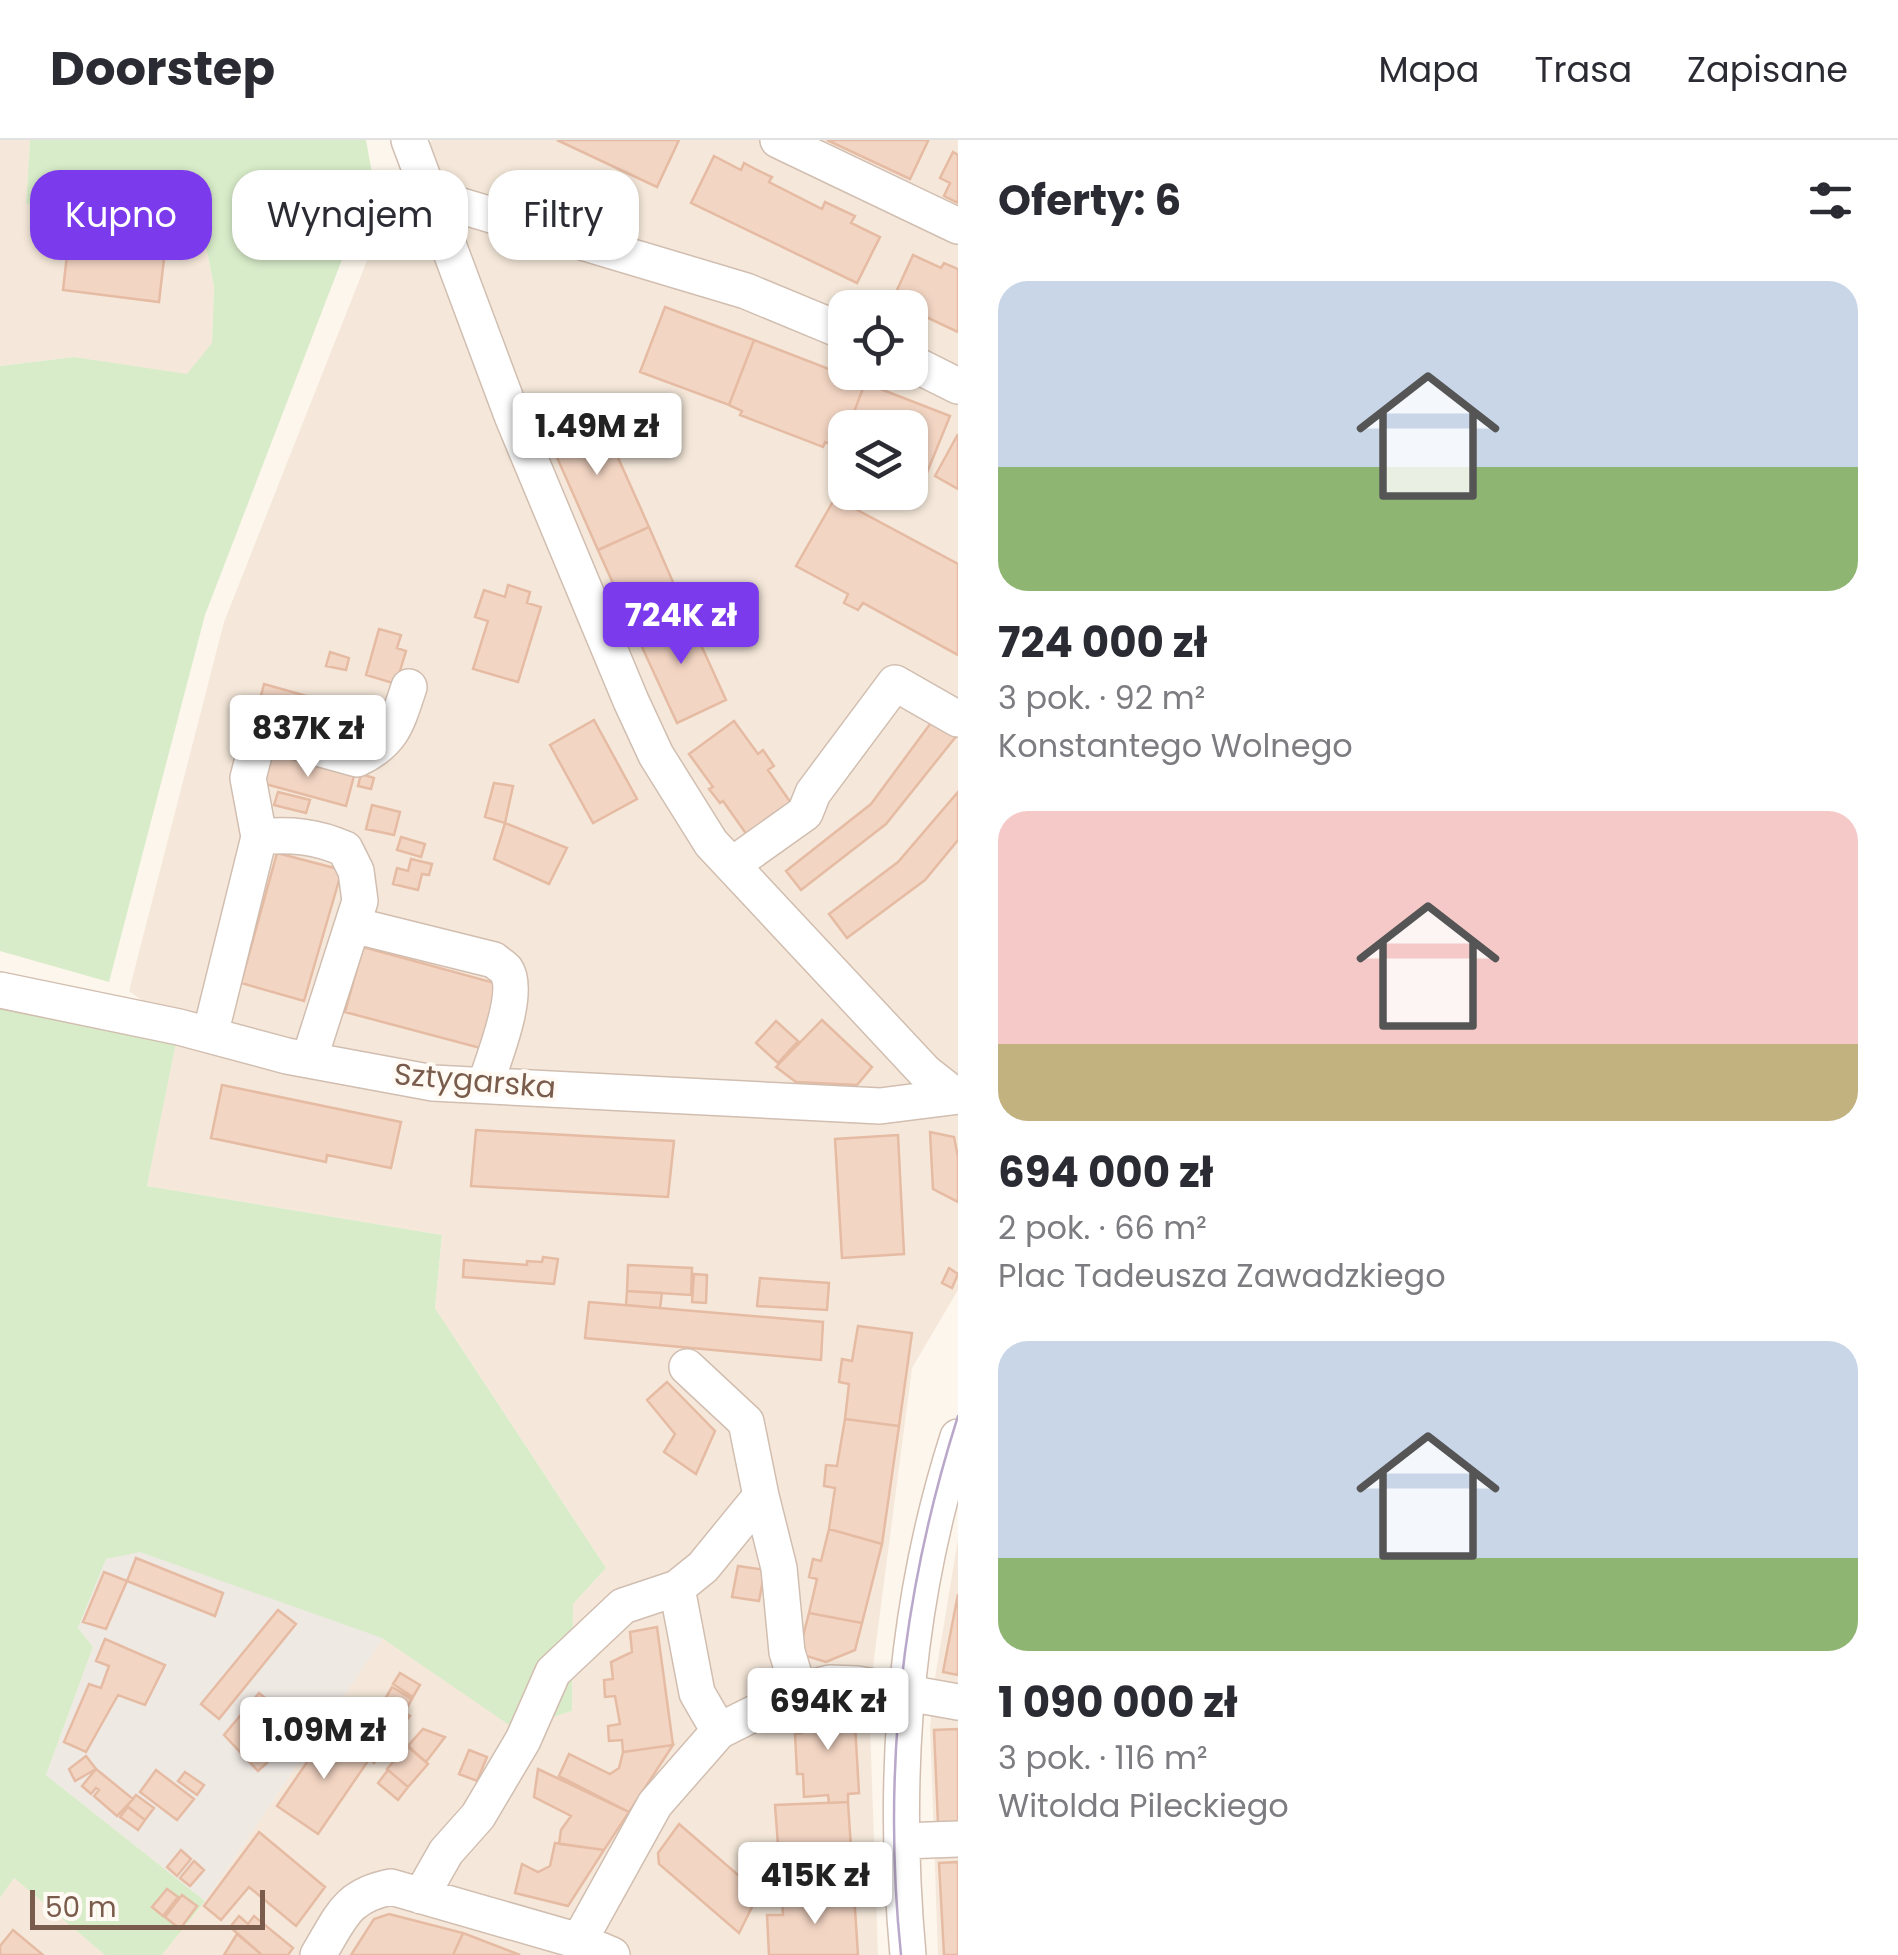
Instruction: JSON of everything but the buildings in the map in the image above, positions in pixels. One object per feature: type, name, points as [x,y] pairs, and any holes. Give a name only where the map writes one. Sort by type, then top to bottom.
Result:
[{"type":"street","points":[[409,140],[419,170]]},
{"type":"street","points":[[778,140],[958,226]]},
{"type":"street","points":[[468,208],[746,291],[828,325]]},
{"type":"street","points":[[453,260],[513,418],[656,755],[712,843],[925,1072],[956,1095]]},
{"type":"street","points":[[928,371],[958,386]]},
{"type":"street","points":[[732,865],[805,812],[813,793],[895,683],[958,719]]},
{"type":"street","points":[[210,1036],[259,837],[248,778],[260,732],[357,759],[375,750],[396,727],[409,687]]},
{"type":"street","points":[[259,837],[320,838],[345,848],[356,872],[360,901],[309,1060]]},
{"type":"street","points":[[353,925],[494,960],[507,971],[511,986],[508,1011],[485,1085]]},
{"type":"street","name":"Sztygarska","points":[[0,990],[433,1084],[880,1106],[956,1095]]},
{"type":"street","points":[[687,1367],[746,1422],[779,1568],[787,1652],[798,1691]]},
{"type":"street","points":[[908,1955],[901,1773],[906,1692],[941,1562],[958,1437]]},
{"type":"street","points":[[422,1896],[446,1852],[478,1816],[523,1740],[553,1672],[623,1606],[677,1588],[703,1568],[761,1496]]},
{"type":"street","points":[[677,1588],[697,1693],[719,1731]]},
{"type":"street","points":[[579,1941],[655,1804],[719,1731],[798,1691],[830,1683],[958,1702]]},
{"type":"street","points":[[902,1841],[958,1839]]},
{"type":"street","points":[[318,1955],[351,1902],[368,1892],[391,1887],[579,1941],[612,1955]]},
{"type":"shaded area","points":[[0,140],[30,140],[26,204],[30,203],[30,260],[209,260],[214,287],[212,344],[187,375],[74,357],[0,366]]},
{"type":"shaded area","points":[[432,140],[958,140],[958,1290],[912,1368],[869,1697],[878,1955],[162,1955],[205,1901],[383,1638],[515,1728],[572,1711],[573,1604],[606,1568],[435,1308],[442,1235],[147,1186],[179,1027],[129,991],[224,622],[367,260],[468,260],[468,170],[410,170]]},
{"type":"shaded area","points":[[958,1539],[958,1955],[938,1955],[930,1727]]},
{"type":"shaded area","points":[[140,1551],[383,1638],[205,1901],[46,1775],[93,1647],[78,1628],[106,1559]]},
{"type":"shaded area","points":[[14,1878],[105,1955],[0,1955],[0,1898]]},
{"type":"green space","points":[[30,140],[366,140],[371,170],[232,170],[232,260],[342,260],[205,615],[109,982],[0,951],[0,366],[74,357],[187,374],[212,343],[214,287],[209,260],[212,260],[212,170],[30,170],[30,203],[26,204]]},
{"type":"green space","points":[[0,1007],[178,1033],[147,1186],[442,1235],[435,1308],[606,1568],[573,1604],[572,1711],[515,1729],[382,1638],[140,1552],[106,1559],[78,1628],[93,1647],[46,1775],[205,1901],[162,1955],[105,1955],[14,1878],[0,1898]]},
{"type":"tram line","points":[[901,1955],[894,1818],[901,1683],[923,1549],[958,1416]]}]
